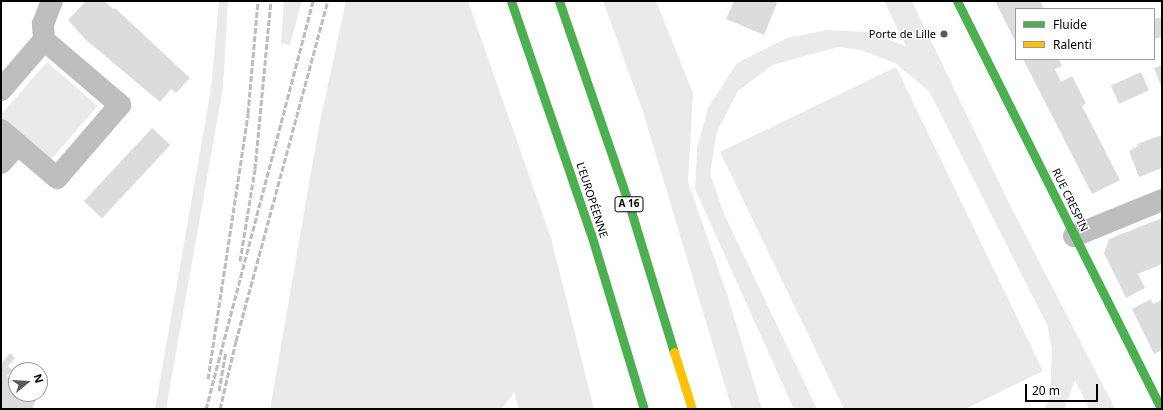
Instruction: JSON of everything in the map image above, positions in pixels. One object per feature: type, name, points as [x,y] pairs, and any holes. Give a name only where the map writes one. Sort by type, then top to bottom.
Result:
[{"type":"main road","name":"L'EUROPÉENNE","points":[[511,1],[589,227],[644,409]]},
{"type":"main road","name":"A 16","points":[[558,1],[598,112],[666,322],[692,409]]},
{"type":"main road","name":"RUE CRESPIN","points":[[957,1],[1161,409]]},
{"type":"main road","points":[[666,322],[702,407]]},
{"type":"main road","points":[[623,337],[629,395]]},
{"type":"street","points":[[1,90],[44,40],[43,24],[52,1]]},
{"type":"street","points":[[1,130],[57,178],[120,105],[44,40]]},
{"type":"street","points":[[1,163],[18,144]]},
{"type":"street","points":[[1074,236],[1162,200]]},
{"type":"shaded area","points":[[219,1],[228,1],[223,88],[166,409],[155,409],[211,89]]},
{"type":"shaded area","points":[[284,1],[302,1],[290,45],[281,43]]},
{"type":"shaded area","points":[[346,1],[468,1],[551,238],[594,409],[519,409],[514,392],[502,409],[270,409],[319,126]]},
{"type":"shaded area","points":[[603,1],[656,1],[693,93],[688,182],[726,291],[762,409],[732,409],[643,112]]},
{"type":"shaded area","points":[[884,1],[912,1],[1007,199],[1115,409],[1089,409],[1075,380],[1064,409],[1044,409],[1050,398],[1052,349],[1047,325],[929,91],[895,63],[861,50],[838,47],[772,65],[738,91],[717,132],[710,173],[724,214],[817,409],[795,409],[792,405],[695,189],[697,148],[708,108],[737,63],[787,38],[828,30],[866,32],[906,46]]},
{"type":"shaded area","points":[[47,62],[98,106],[51,160],[1,116]]},
{"type":"shaded area","points":[[896,67],[1043,371],[965,409],[844,409],[720,152]]},
{"type":"building","points":[[86,1],[104,1],[113,9],[115,8],[190,78],[176,93],[171,89],[160,102],[86,40],[68,20]]},
{"type":"building","points":[[734,1],[778,1],[764,35],[726,19]]},
{"type":"building","points":[[995,1],[1040,1],[1044,8],[1015,8],[1015,41]]},
{"type":"building","points":[[1162,17],[1162,37],[1155,39],[1155,19]]},
{"type":"building","points":[[1024,60],[1059,60],[1062,66],[1055,69],[1061,82],[1072,76],[1086,103],[1082,106],[1120,180],[1092,194]]},
{"type":"building","points":[[1162,65],[1162,85],[1161,86],[1154,68]]},
{"type":"building","points":[[1141,72],[1149,90],[1119,104],[1111,85]]},
{"type":"building","points":[[152,128],[170,145],[102,218],[84,201]]},
{"type":"building","points":[[1162,135],[1162,168],[1139,177],[1129,151],[1138,146],[1137,144]]},
{"type":"building","points":[[1162,218],[1162,264],[1138,274],[1145,288],[1126,298],[1104,253],[1109,239]]},
{"type":"building","points":[[1151,299],[1153,304],[1162,300],[1162,350],[1154,354],[1132,309]]},
{"type":"building","points":[[10,353],[15,358],[12,362],[8,362],[8,402],[36,402],[32,409],[1,409],[1,364]]},
{"type":"railway","points":[[208,379],[248,113],[258,1]]},
{"type":"railway","points":[[240,261],[255,169],[271,1]]},
{"type":"railway","points":[[206,409],[313,1]]},
{"type":"railway","points":[[220,409],[236,341],[328,1]]},
{"type":"railway","points":[[219,391],[226,352]]},
{"type":"traffic: fast","points":[[511,1],[591,234],[644,409]]},
{"type":"traffic: fast","points":[[559,1],[628,201],[674,352]]},
{"type":"traffic: fast","points":[[957,1],[1161,409]]},
{"type":"traffic: slow","points":[[674,352],[692,409]]},
{"type":"place","name":"Porte de Lille","points":[[944,34]]}]
